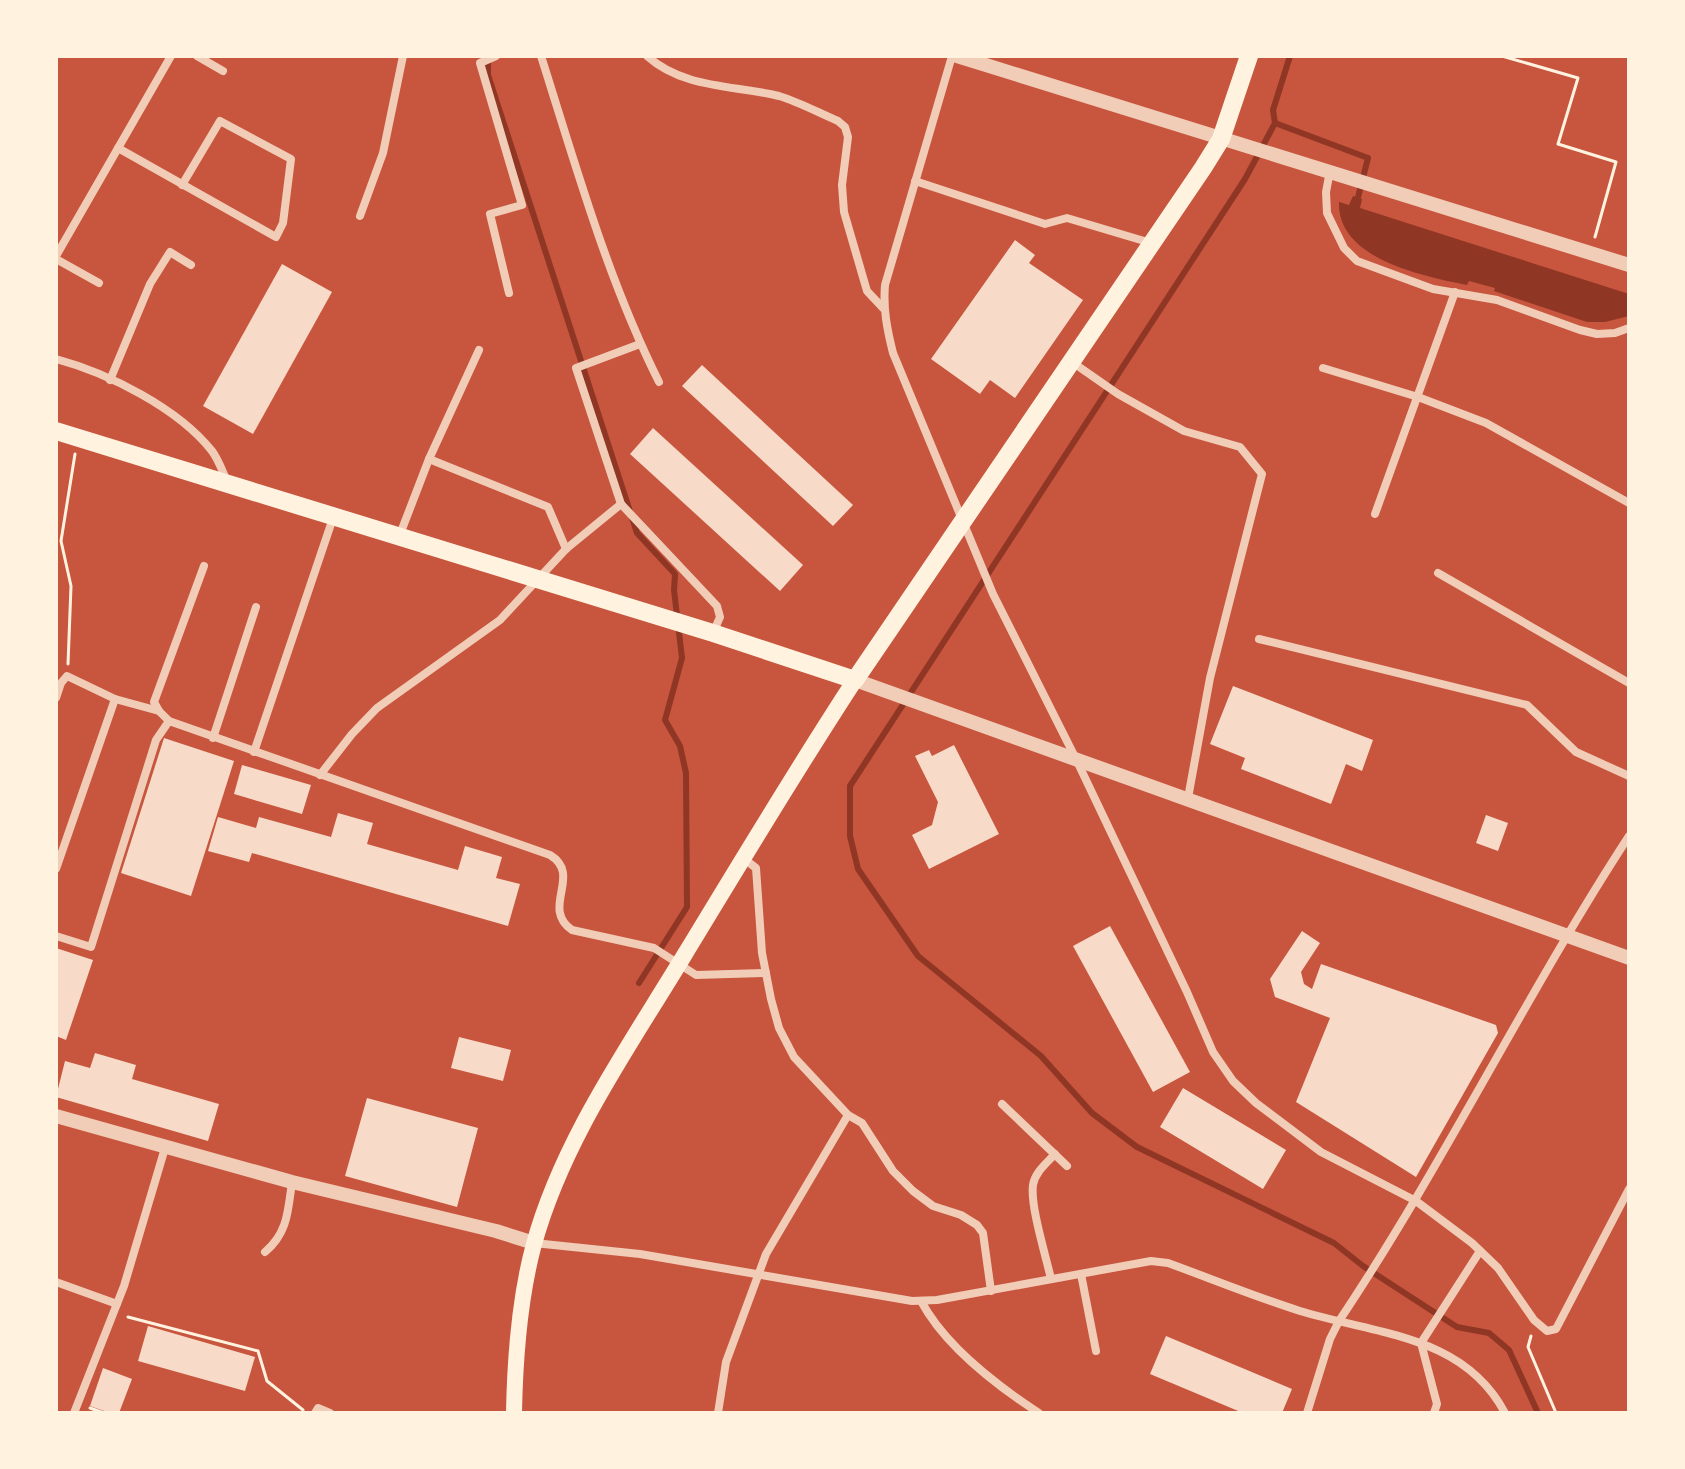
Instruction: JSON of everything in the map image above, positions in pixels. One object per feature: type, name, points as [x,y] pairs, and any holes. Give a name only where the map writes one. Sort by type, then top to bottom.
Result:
[{"type":"main road","points":[[514,1413],[518,1335],[534,1243],[561,1169],[578,1134],[781,793],[1221,139],[1249,56]]},
{"type":"main road","points":[[56,431],[713,633],[855,680]]},
{"type":"street","points":[[99,283],[56,258],[171,56]]},
{"type":"street","points":[[197,56],[223,71]]},
{"type":"street","points":[[360,216],[383,153],[403,56]]},
{"type":"street","points":[[496,56],[480,63],[522,205],[490,214],[509,293]]},
{"type":"street","points":[[541,56],[599,238],[640,344],[659,382]]},
{"type":"street","points":[[647,56],[675,74],[780,97],[838,121],[845,127],[848,137],[843,160],[844,212],[867,291],[883,308]]},
{"type":"street","points":[[1629,265],[955,56],[885,285],[883,308],[893,353],[993,594],[1076,759],[1213,1052],[1233,1081],[1256,1103],[1321,1152],[1416,1201],[1480,1251],[1498,1268],[1511,1291],[1534,1320],[1547,1331],[1556,1329],[1629,1189]]},
{"type":"street","points":[[118,148],[182,185],[276,237],[283,223],[291,159],[220,121],[182,185]]},
{"type":"street","points":[[1330,171],[1326,192],[1327,213],[1344,248],[1357,261],[1433,289],[1497,300],[1563,326],[1589,332],[1615,333],[1629,328]]},
{"type":"street","points":[[915,181],[1045,224],[1067,218],[1152,244]]},
{"type":"street","points":[[110,380],[150,284],[170,252],[191,265]]},
{"type":"street","points":[[1375,514],[1455,292]]},
{"type":"street","points":[[640,344],[576,368],[621,504],[717,606],[720,617],[713,633]]},
{"type":"street","points":[[399,537],[429,459],[479,350]]},
{"type":"street","points":[[56,359],[158,403],[213,452],[227,483]]},
{"type":"street","points":[[1072,362],[1118,394],[1184,431],[1240,447],[1262,474],[1210,678],[1188,798]]},
{"type":"street","points":[[1323,368],[1418,397],[1486,423],[1629,503]]},
{"type":"street","points":[[429,459],[548,507],[566,549]]},
{"type":"street","points":[[320,775],[377,708],[500,620],[566,549],[621,504]]},
{"type":"street","points":[[254,752],[333,516]]},
{"type":"street","points":[[204,566],[154,702],[169,721],[550,855],[563,868],[558,908],[563,923],[584,933],[654,948],[696,975],[766,973]]},
{"type":"street","points":[[1438,573],[1629,683]]},
{"type":"street","points":[[213,738],[256,607]]},
{"type":"street","points":[[1259,639],[1527,705],[1576,752],[1629,776]]},
{"type":"street","points":[[56,698],[67,676],[115,699],[159,711]]},
{"type":"street","points":[[855,680],[1629,958]]},
{"type":"street","points":[[56,869],[115,699]]},
{"type":"street","points":[[56,936],[91,947],[156,740],[169,721]]},
{"type":"street","points":[[1307,1413],[1330,1339],[1339,1321],[1416,1201],[1566,935],[1629,836]]},
{"type":"street","points":[[743,858],[756,868],[766,973],[779,1028],[794,1057],[848,1115],[862,1123],[893,1171],[913,1191],[933,1206],[961,1215],[977,1225],[983,1233],[991,1291]]},
{"type":"street","points":[[1002,1104],[1067,1166]]},
{"type":"street","points":[[718,1413],[726,1362],[777,1233],[848,1115]]},
{"type":"street","points":[[56,1116],[292,1182],[534,1243],[640,1254],[921,1301],[1151,1261],[1168,1263],[1300,1310],[1436,1347],[1483,1379],[1505,1413]]},
{"type":"street","points":[[74,1413],[115,1308],[165,1148]]},
{"type":"street","points":[[1051,1279],[1033,1198],[1033,1183],[1038,1172],[1055,1154]]},
{"type":"street","points":[[265,1252],[277,1242],[286,1226],[292,1182]]},
{"type":"street","points":[[1434,1413],[1437,1404],[1421,1343],[1480,1251]]},
{"type":"street","points":[[1081,1274],[1096,1351]]},
{"type":"street","points":[[56,1282],[115,1308]]},
{"type":"street","points":[[921,1301],[934,1325],[1004,1390],[1039,1413]]},
{"type":"street","points":[[315,1413],[318,1408],[330,1413]]},
{"type":"path","points":[[1502,56],[1578,78],[1558,144],[1616,162],[1590,253]]},
{"type":"path","points":[[67,676],[71,586],[61,541],[78,437]]},
{"type":"path","points":[[115,1308],[258,1351],[267,1381],[289,1396],[305,1413]]},
{"type":"path","points":[[1534,1320],[1528,1347],[1556,1413]]},
{"type":"shaded area","points":[[1353,196],[1362,199],[1360,208],[1629,294],[1629,316],[1605,322],[1587,322],[1494,291],[1495,288],[1428,276],[1386,262],[1352,238],[1342,222],[1339,202],[1349,205]]},
{"type":"building","points":[[1015,240],[1035,255],[1029,263],[1083,300],[1015,398],[990,380],[980,394],[931,359]]},
{"type":"building","points":[[282,264],[332,292],[253,434],[203,406]]},
{"type":"building","points":[[702,365],[853,505],[833,526],[682,386]]},
{"type":"building","points":[[653,428],[803,565],[780,591],[630,454]]},
{"type":"building","points":[[1233,686],[1373,740],[1362,771],[1346,764],[1331,804],[1241,769],[1245,758],[1210,744]]},
{"type":"building","points":[[164,738],[234,761],[191,896],[121,873]]},
{"type":"building","points":[[954,745],[999,834],[929,869],[912,835],[932,825],[938,802],[915,756],[929,750],[932,756]]},
{"type":"building","points":[[242,765],[311,785],[302,814],[234,794]]},
{"type":"building","points":[[338,813],[373,823],[367,844],[458,870],[465,846],[502,857],[496,878],[520,884],[508,926],[252,853],[249,862],[208,851],[218,817],[256,828],[259,817],[331,837]]},
{"type":"building","points":[[1486,815],[1508,823],[1498,851],[1476,843]]},
{"type":"building","points":[[1110,926],[1190,1072],[1153,1092],[1073,946]]},
{"type":"building","points":[[1302,931],[1320,943],[1301,972],[1304,984],[1312,989],[1321,964],[1496,1025],[1498,1033],[1416,1177],[1296,1102],[1330,1018],[1275,997],[1270,979]]},
{"type":"building","points":[[56,948],[93,960],[66,1040],[56,1036]]},
{"type":"building","points":[[459,1037],[511,1050],[503,1081],[451,1068]]},
{"type":"building","points":[[95,1053],[136,1065],[132,1079],[219,1104],[208,1141],[56,1097],[65,1061],[90,1068]]},
{"type":"building","points":[[1183,1088],[1286,1150],[1263,1189],[1160,1127]]},
{"type":"building","points":[[367,1098],[478,1128],[457,1207],[345,1176]]},
{"type":"building","points":[[148,1326],[255,1357],[245,1391],[138,1361]]},
{"type":"building","points":[[1166,1336],[1292,1389],[1282,1413],[1243,1413],[1150,1374]]},
{"type":"building","points":[[103,1368],[132,1379],[119,1413],[90,1406]]},
{"type":"waterway","points":[[1290,56],[1273,110],[1275,123],[1245,179],[850,786],[850,836],[858,869],[918,956],[1041,1056],[1092,1113],[1137,1147],[1334,1243],[1363,1266],[1457,1327],[1489,1333],[1509,1350],[1538,1413]]},
{"type":"waterway","points":[[488,58],[488,75],[637,533],[675,574],[682,658],[665,720],[680,746],[686,773],[687,907],[639,983]]},
{"type":"waterway","points":[[1275,123],[1368,158],[1356,205]]}]
